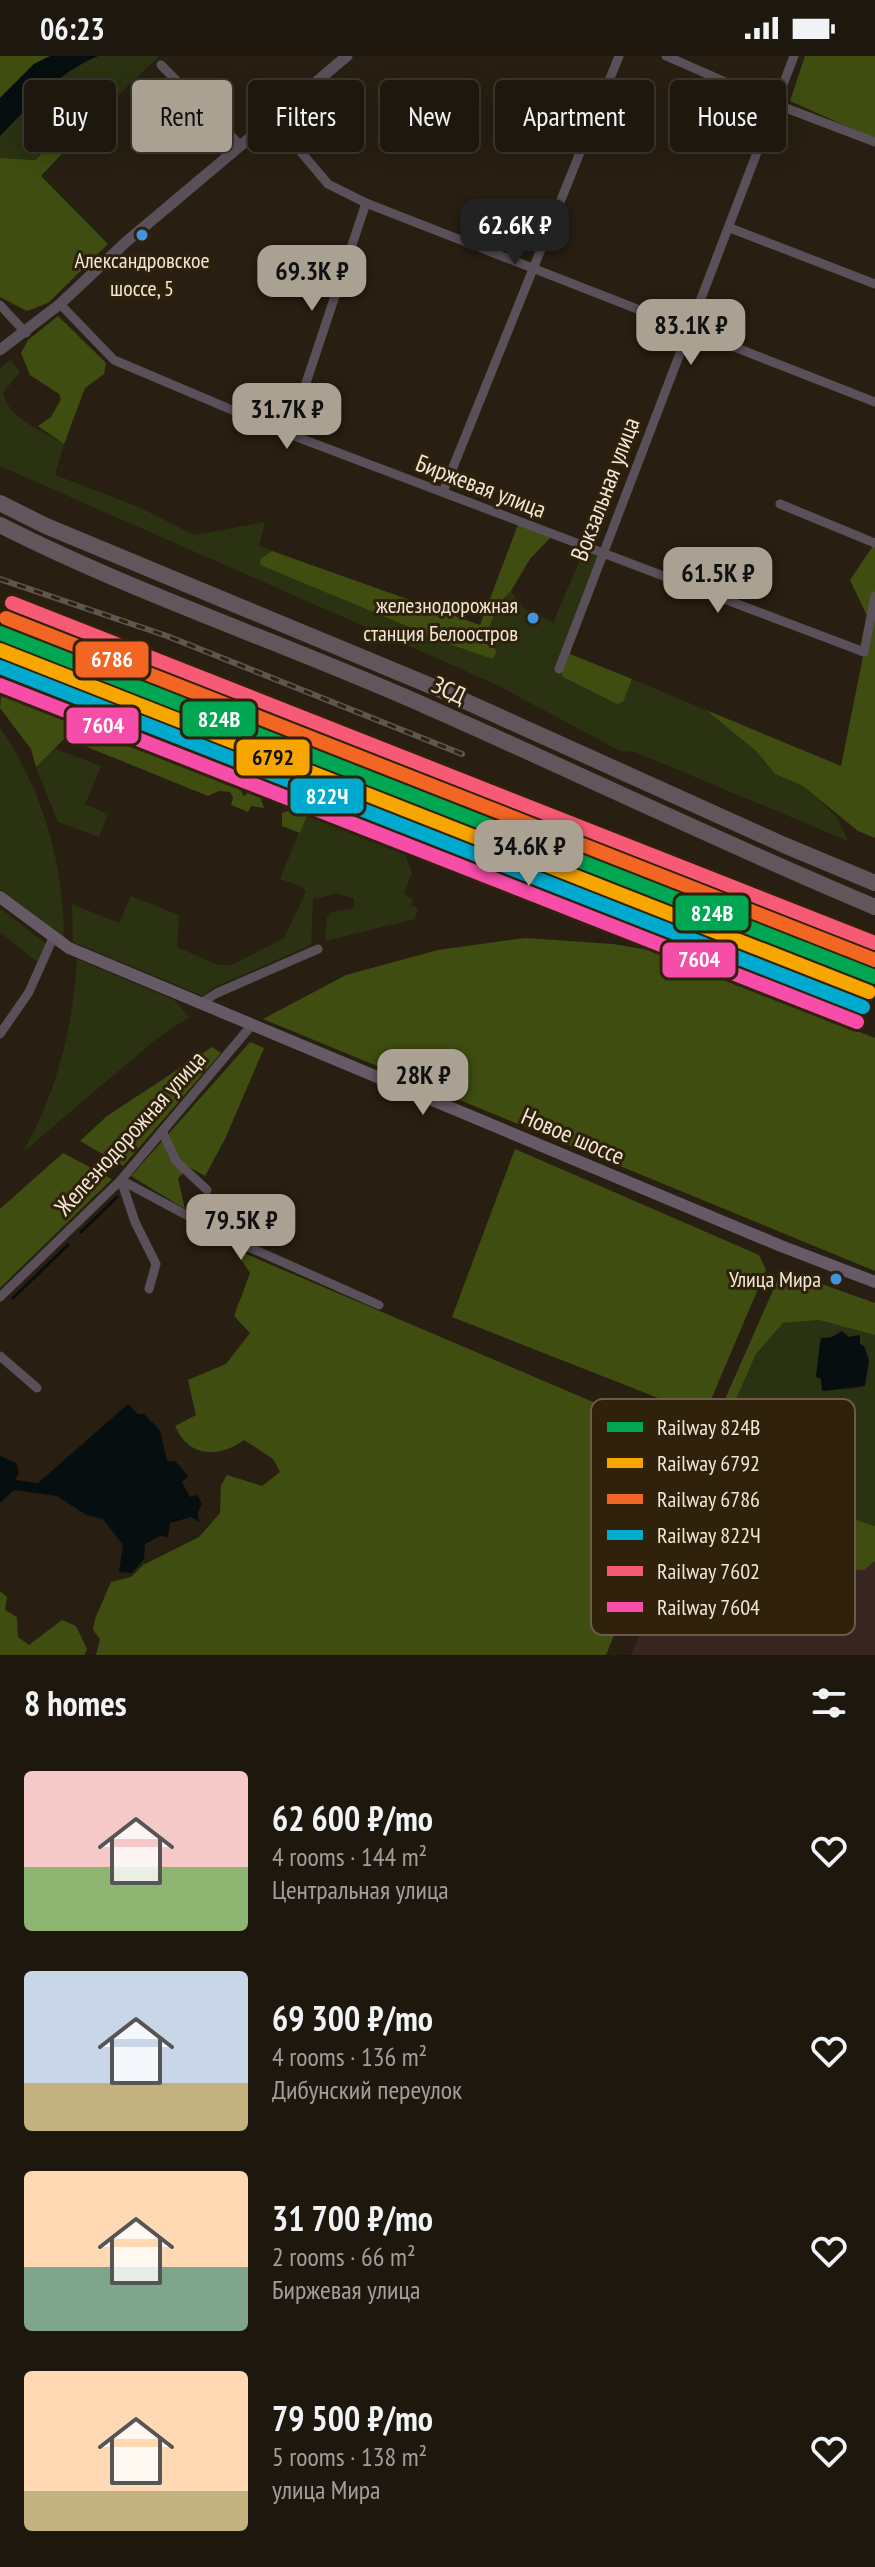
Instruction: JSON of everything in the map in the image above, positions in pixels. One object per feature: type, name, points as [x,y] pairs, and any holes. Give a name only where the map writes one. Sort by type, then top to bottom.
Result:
[{"type":"highway","name":"ЗСД","points":[[0,503],[46,526],[450,694],[875,883]]},
{"type":"highway","name":"ЗСД","points":[[0,525],[65,556],[427,707],[776,866],[875,907]]},
{"type":"main road","name":"Новое шоссе","points":[[0,897],[69,948],[781,1246],[875,1282]]},
{"type":"street","points":[[319,80],[347,56]]},
{"type":"street","points":[[443,492],[619,56]]},
{"type":"street","points":[[666,56],[721,80]]},
{"type":"street","name":"Вокзальная улица","points":[[786,80],[794,56]]},
{"type":"street","points":[[161,65],[241,146]]},
{"type":"street","points":[[786,108],[875,142]]},
{"type":"street","points":[[0,350],[26,333],[126,242],[248,140]]},
{"type":"street","points":[[301,152],[328,184],[366,203],[875,402]]},
{"type":"street","name":"Вокзальная улица","points":[[559,669],[601,554],[760,152]]},
{"type":"street","points":[[289,434],[366,203]]},
{"type":"street","points":[[730,228],[875,284]]},
{"type":"street","name":"Биржевая улица","points":[[60,304],[114,360],[289,434],[864,652],[872,624]]},
{"type":"street","points":[[0,305],[26,333]]},
{"type":"street","points":[[780,504],[875,543]]},
{"type":"street","points":[[872,624],[875,596]]},
{"type":"street","points":[[0,1034],[29,992],[53,938]]},
{"type":"street","points":[[201,1003],[318,949]]},
{"type":"street","name":"Железнодорожная улица","points":[[0,1297],[121,1180],[251,1026]]},
{"type":"street","points":[[162,1131],[176,1161],[207,1190]]},
{"type":"street","points":[[121,1180],[135,1222],[156,1264],[149,1289]]},
{"type":"street","points":[[121,1180],[233,1240],[379,1305]]},
{"type":"street","points":[[0,1356],[37,1388]]},
{"type":"shaded area","points":[[50,56],[98,56],[58,80],[24,80],[24,112],[0,136],[0,98],[34,64]]},
{"type":"shaded area","points":[[842,1331],[849,1337],[860,1335],[860,1344],[864,1346],[869,1360],[865,1386],[822,1391],[821,1379],[816,1377],[821,1338],[832,1337]]},
{"type":"shaded area","points":[[128,1404],[160,1430],[167,1461],[176,1462],[188,1476],[182,1482],[190,1497],[197,1495],[202,1504],[198,1512],[199,1522],[191,1517],[170,1523],[168,1537],[160,1536],[145,1544],[144,1559],[132,1573],[119,1572],[123,1545],[103,1519],[86,1515],[57,1496],[14,1490],[0,1503],[0,1456],[16,1463],[19,1472],[15,1480],[38,1483]]},
{"type":"shaded area","points":[[855,1542],[875,1551],[875,1655],[631,1655],[639,1635],[855,1635]]},
{"type":"green space","points":[[0,56],[50,56],[34,64],[0,98]]},
{"type":"green space","points":[[98,56],[159,56],[116,97],[116,80],[58,80]]},
{"type":"green space","points":[[805,56],[875,56],[875,139],[790,101]]},
{"type":"green space","points":[[24,111],[24,152],[41,152],[35,160],[0,158],[0,136]]},
{"type":"green space","points":[[43,152],[64,152],[41,176],[108,244],[48,303],[27,311],[0,297],[0,158],[35,160]]},
{"type":"green space","points":[[58,316],[106,363],[104,374],[85,388],[64,444],[38,426],[51,417],[61,399],[59,394],[30,375],[21,353],[28,340]]},
{"type":"green space","points":[[10,360],[20,372],[3,393],[6,402],[19,417],[64,444],[55,475],[141,508],[194,535],[265,522],[259,546],[272,551],[260,559],[365,609],[496,650],[483,642],[501,602],[511,591],[523,607],[553,623],[585,548],[600,553],[560,667],[566,674],[580,685],[614,699],[623,701],[632,679],[706,710],[757,752],[775,774],[803,786],[819,800],[837,817],[848,841],[635,752],[620,751],[495,684],[0,466],[0,368]]},
{"type":"green space","points":[[519,522],[553,535],[530,559],[511,591],[499,603],[483,642],[497,650],[493,659],[260,565],[260,559],[272,551],[480,625]]},
{"type":"green space","points":[[875,543],[875,838],[858,831],[803,786],[775,774],[757,752],[706,710],[841,766],[870,622],[850,580]]},
{"type":"green space","points":[[565,652],[632,679],[623,702],[617,704],[563,677],[560,667]]},
{"type":"green space","points":[[2,685],[47,707],[85,718],[192,761],[239,772],[246,776],[241,791],[244,796],[256,786],[267,785],[268,792],[260,796],[264,808],[251,806],[248,812],[231,805],[233,797],[230,792],[219,791],[208,796],[65,738],[36,767],[31,749],[0,708]]},
{"type":"green space","points":[[0,728],[28,776],[48,828],[60,882],[64,938],[0,889]]},
{"type":"green space","points":[[53,748],[101,766],[85,804],[108,814],[99,837],[58,822],[36,767]]},
{"type":"green space","points":[[303,806],[355,820],[360,832],[309,811],[300,833],[282,826],[282,813]]},
{"type":"green space","points":[[308,811],[403,849],[412,873],[404,894],[413,899],[411,905],[418,908],[415,919],[325,941],[327,917],[332,912],[354,908],[354,898],[336,894],[313,899],[311,945],[213,988],[203,996],[73,942],[72,904],[119,923],[131,896],[179,915],[177,947],[218,965],[232,965],[284,938],[306,892],[300,886],[280,879]]},
{"type":"green space","points":[[0,908],[49,946],[41,965],[0,932]]},
{"type":"green space","points":[[525,938],[613,944],[655,951],[875,1038],[875,1271],[263,1019],[346,975],[438,950]]},
{"type":"green space","points":[[77,959],[174,1000],[189,1017],[155,1040],[23,1152],[45,1107],[61,1059],[72,1009]]},
{"type":"green space","points":[[250,1042],[264,1048],[225,1139],[205,1176],[189,1167],[178,1178],[185,1209],[131,1176]]},
{"type":"green space","points":[[212,1047],[221,1053],[123,1166],[80,1141],[107,1116]]},
{"type":"green space","points":[[515,1149],[759,1255],[766,1270],[711,1399],[661,1399],[452,1317]]},
{"type":"green space","points":[[63,1153],[112,1179],[0,1288],[0,1209]]},
{"type":"green space","points":[[234,1249],[591,1401],[591,1635],[614,1635],[606,1655],[96,1655],[100,1639],[93,1630],[95,1619],[111,1582],[131,1577],[143,1565],[199,1537],[220,1513],[221,1485],[227,1475],[262,1486],[280,1472],[273,1459],[244,1440],[225,1450],[205,1452],[188,1444],[175,1426],[196,1415],[188,1380],[226,1364],[250,1333],[234,1316],[250,1273]]},
{"type":"green space","points":[[782,1270],[875,1303],[875,1335],[819,1320],[783,1323],[756,1354],[736,1399],[725,1399]]},
{"type":"green space","points":[[819,1320],[875,1335],[875,1526],[855,1521],[855,1399],[736,1399],[756,1354],[783,1323]],"holes":[[[832,1337],[849,1337],[860,1344],[861,1388],[822,1391],[821,1379],[817,1377],[820,1343]]]},
{"type":"green space","points":[[855,1520],[875,1526],[875,1561],[864,1570],[855,1570]]},
{"type":"green space","points":[[0,1591],[7,1597],[5,1610],[17,1617],[18,1637],[29,1645],[62,1620],[76,1626],[87,1649],[84,1655],[0,1655]]},
{"type":"building","points":[[510,869],[556,886],[548,907],[503,890]]},
{"type":"waterway","points":[[112,733],[243,784]]},
{"type":"waterway","points":[[81,1232],[117,1197]]},
{"type":"waterway","points":[[13,1298],[68,1245]]},
{"type":"railway","points":[[0,579],[167,636],[462,754]]},
{"type":"rail line","name":"7602","points":[[12,603],[875,943]]},
{"type":"rail line","name":"6786","points":[[6,618],[875,960]]},
{"type":"rail line","name":"824В","points":[[0,633],[875,977]]},
{"type":"rail line","name":"6792","points":[[0,650],[869,992]]},
{"type":"rail line","name":"822Ч","points":[[0,667],[863,1007]]},
{"type":"rail line","name":"7604","points":[[0,685],[857,1022]]},
{"type":"place","name":"Александровское шоссе, 5","points":[[142,235]]},
{"type":"place","name":"железнодорожная станция Белоостров","points":[[533,618]]},
{"type":"place","name":"Улица Мира","points":[[836,1279]]}]
